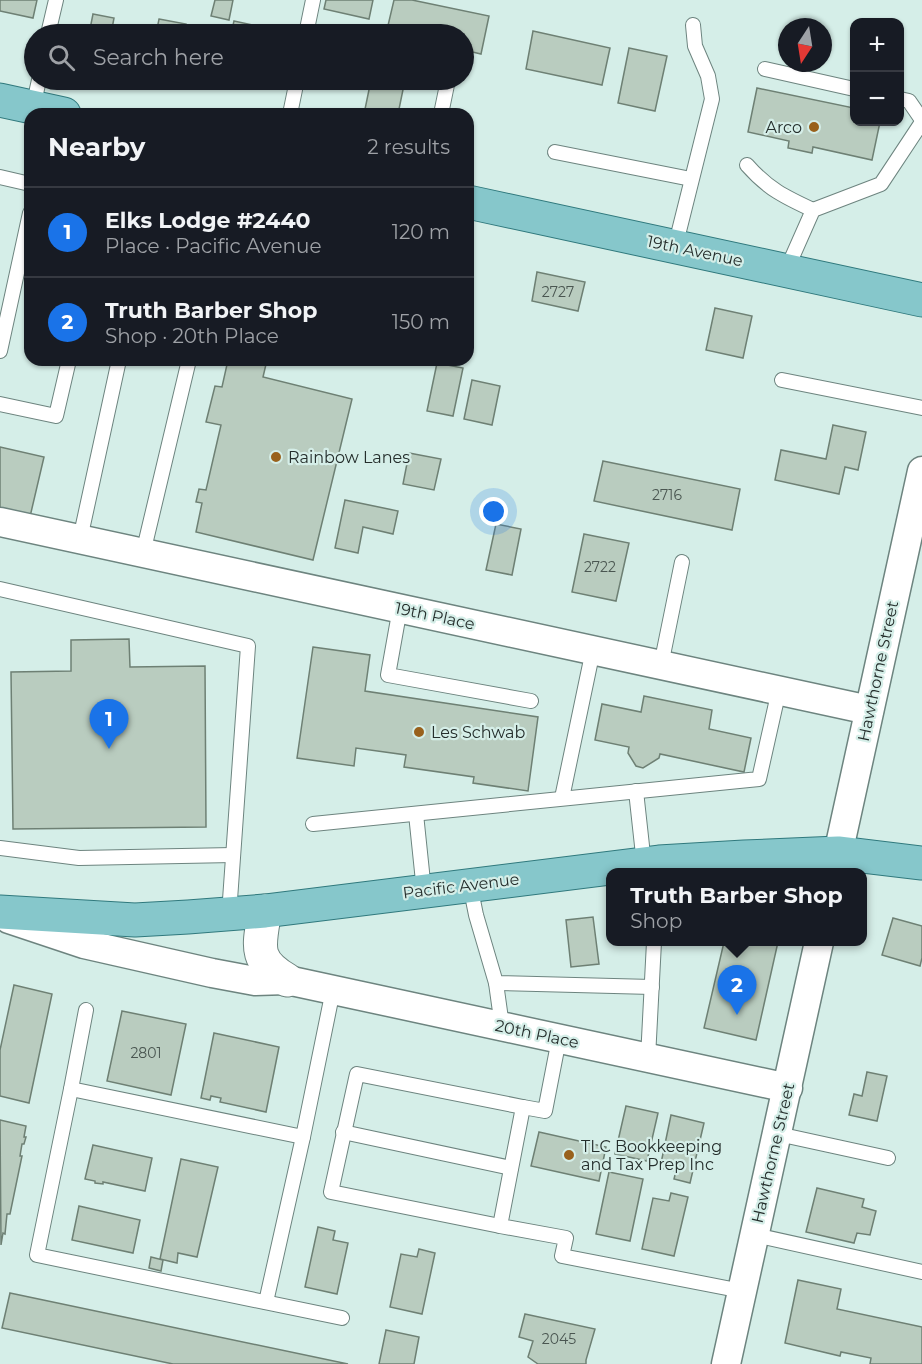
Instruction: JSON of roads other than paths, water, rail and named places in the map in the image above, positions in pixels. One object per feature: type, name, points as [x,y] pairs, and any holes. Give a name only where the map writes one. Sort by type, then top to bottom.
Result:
[{"type":"main road","points":[[0,100],[48,105]]},
{"type":"main road","name":"19th Avenue","points":[[474,203],[922,300]]},
{"type":"main road","name":"Pacific Avenue","points":[[631,868],[744,857],[836,863],[922,863]]},
{"type":"main road","name":"Pacific Avenue","points":[[0,917],[135,920],[229,914],[606,871]]},
{"type":"street","name":"Hawthorne Street","points":[[836,863],[922,471]]},
{"type":"street","name":"19th Place","points":[[0,522],[869,710]]},
{"type":"street","name":"20th Place","points":[[265,911],[260,951],[271,970],[287,980]]},
{"type":"street","name":"20th Place","points":[[0,917],[84,944],[212,973],[255,981],[287,980],[788,1088]]},
{"type":"street","name":"Hawthorne Street","points":[[726,1364],[818,946]]},
{"type":"lane","points":[[50,24],[56,0]]},
{"type":"lane","points":[[308,24],[313,0]]},
{"type":"lane","points":[[675,247],[712,99],[708,76],[695,46],[693,25]]},
{"type":"lane","points":[[765,69],[850,88]]},
{"type":"lane","points":[[291,108],[295,90]]},
{"type":"lane","points":[[442,108],[446,90]]},
{"type":"lane","points":[[786,271],[813,210],[881,184],[922,121],[909,101],[904,100]]},
{"type":"lane","points":[[555,152],[692,179]]},
{"type":"lane","points":[[747,165],[762,183],[813,210]]},
{"type":"lane","points":[[0,177],[24,183]]},
{"type":"lane","points":[[0,351],[24,241]]},
{"type":"lane","points":[[0,404],[56,416],[68,366]]},
{"type":"lane","points":[[80,539],[118,366]]},
{"type":"lane","points":[[143,553],[188,366]]},
{"type":"lane","points":[[782,381],[922,408]]},
{"type":"lane","points":[[661,665],[682,562]]},
{"type":"lane","points":[[0,590],[249,646],[229,914]]},
{"type":"lane","points":[[400,608],[388,675],[531,701]]},
{"type":"lane","points":[[562,798],[594,650]]},
{"type":"lane","points":[[313,824],[759,779],[779,690]]},
{"type":"lane","points":[[631,868],[636,790]]},
{"type":"lane","points":[[416,814],[424,891]]},
{"type":"lane","points":[[0,848],[79,858],[233,855]]},
{"type":"lane","points":[[470,885],[476,915],[496,983],[502,1026]]},
{"type":"lane","points":[[648,1058],[654,946]]},
{"type":"lane","points":[[496,983],[652,987]]},
{"type":"lane","points":[[266,1302],[333,990]]},
{"type":"lane","points":[[86,1010],[37,1255],[342,1318]]},
{"type":"lane","points":[[559,1039],[545,1112],[357,1074],[331,1192],[566,1238],[562,1256],[742,1291]]},
{"type":"lane","points":[[71,1089],[303,1137]]},
{"type":"lane","points":[[500,1226],[523,1107]]},
{"type":"lane","points":[[343,1132],[511,1168]]},
{"type":"lane","points":[[778,1134],[888,1158]]},
{"type":"lane","points":[[755,1235],[922,1272]]},
{"type":"place","name":"Arco","points":[[814,127]]},
{"type":"place","name":"Rainbow Lanes","points":[[276,457]]},
{"type":"place","name":"Les Schwab","points":[[419,732]]},
{"type":"place","name":"Elks Lodge #2440","points":[[109,749]]},
{"type":"place","name":"Truth Barber Shop","points":[[737,1015]]},
{"type":"place","name":"TLC Bookkeeping and Tax Prep Inc","points":[[569,1155]]}]
